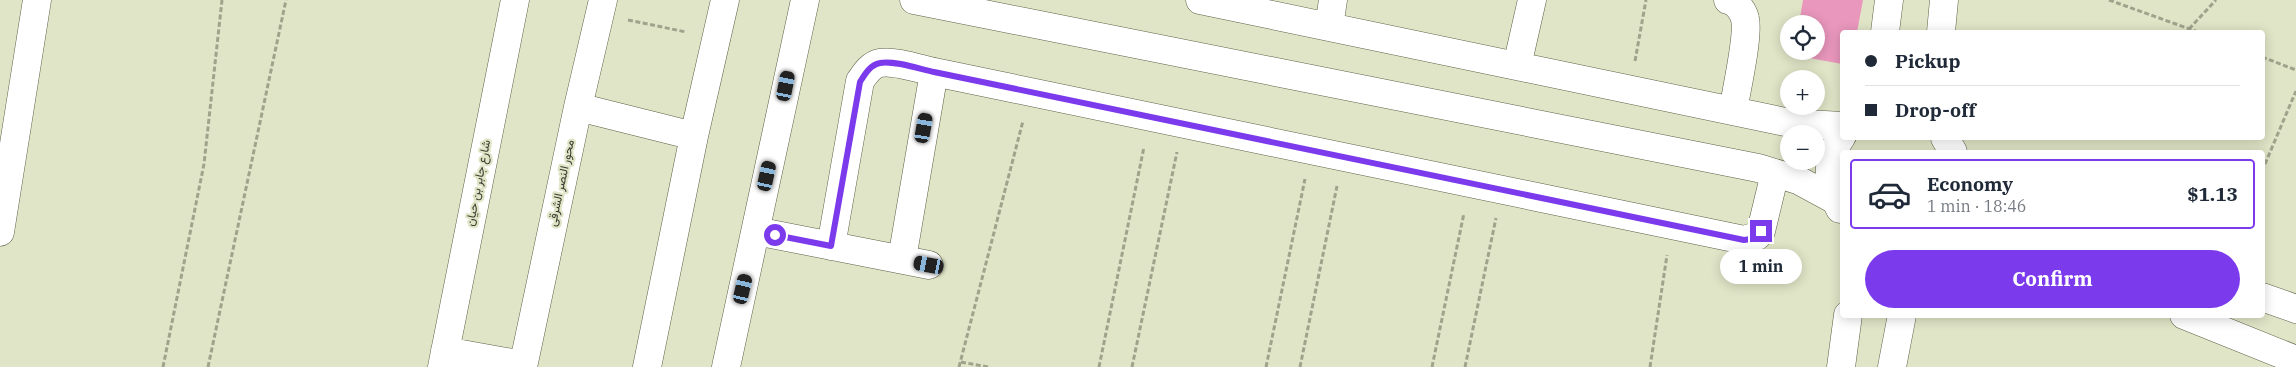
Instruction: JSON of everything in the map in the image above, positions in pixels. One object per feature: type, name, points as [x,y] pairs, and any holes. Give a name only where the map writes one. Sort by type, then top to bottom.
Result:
[{"type":"street","points":[[0,232],[37,0]]},
{"type":"street","name":"شارع جابر بن حيان","points":[[443,359],[515,0]]},
{"type":"street","points":[[647,367],[694,136],[725,0]]},
{"type":"street","points":[[726,367],[803,6],[825,0]]},
{"type":"street","points":[[914,0],[1775,173],[1798,180],[1839,206]]},
{"type":"street","points":[[1200,0],[1790,123],[1840,126]]},
{"type":"street","points":[[1329,27],[1333,0]]},
{"type":"street","points":[[1517,66],[1532,0]]},
{"type":"street","points":[[1728,0],[1738,6],[1743,13],[1746,27],[1733,111]]},
{"type":"street","points":[[1885,30],[1889,0]]},
{"type":"street","points":[[1941,30],[1944,0]]},
{"type":"street","name":"محور النصر الشرقى","points":[[523,366],[601,7]]},
{"type":"street","points":[[831,246],[860,82],[868,70],[879,63],[893,64],[1151,116],[1744,240],[1751,239],[1761,231],[1775,173]]},
{"type":"street","points":[[902,259],[934,72]]},
{"type":"street","points":[[578,106],[694,136]]},
{"type":"street","points":[[1839,206],[1830,184],[1830,167],[1833,152],[1840,140]]},
{"type":"street","points":[[756,231],[929,265]]},
{"type":"street","points":[[2265,298],[2296,309]]},
{"type":"street","points":[[1840,367],[1848,318]]},
{"type":"street","points":[[1892,367],[1901,318]]},
{"type":"street","points":[[2191,318],[2296,360]]},
{"type":"street","points":[[443,359],[523,366]]},
{"type":"path","points":[[163,367],[204,164],[222,0]]},
{"type":"path","points":[[208,367],[286,0]]},
{"type":"path","points":[[1629,90],[1646,0]]},
{"type":"path","points":[[2109,0],[2192,30]]},
{"type":"path","points":[[2189,29],[2216,0]]},
{"type":"path","points":[[601,7],[716,38]]},
{"type":"path","points":[[2265,58],[2296,70]]},
{"type":"path","points":[[2265,164],[2296,91]]},
{"type":"path","points":[[960,367],[1031,92]]},
{"type":"path","points":[[1099,367],[1151,116]]},
{"type":"path","points":[[1132,367],[1183,123]]},
{"type":"path","points":[[1266,367],[1311,150]]},
{"type":"path","points":[[1300,367],[1343,156]]},
{"type":"path","points":[[1432,367],[1470,183]]},
{"type":"path","points":[[1465,367],[1502,189]]},
{"type":"path","points":[[1650,367],[1672,224]]},
{"type":"path","points":[[961,362],[988,367]]},
{"type":"building","points":[[1803,0],[1863,0],[1857,30],[1840,30],[1840,64],[1820,60],[1825,60],[1825,15],[1800,15]]},
{"type":"route","points":[[775,235],[831,246],[860,82],[868,70],[879,63],[934,72],[1744,240],[1751,239],[1761,231]]}]
